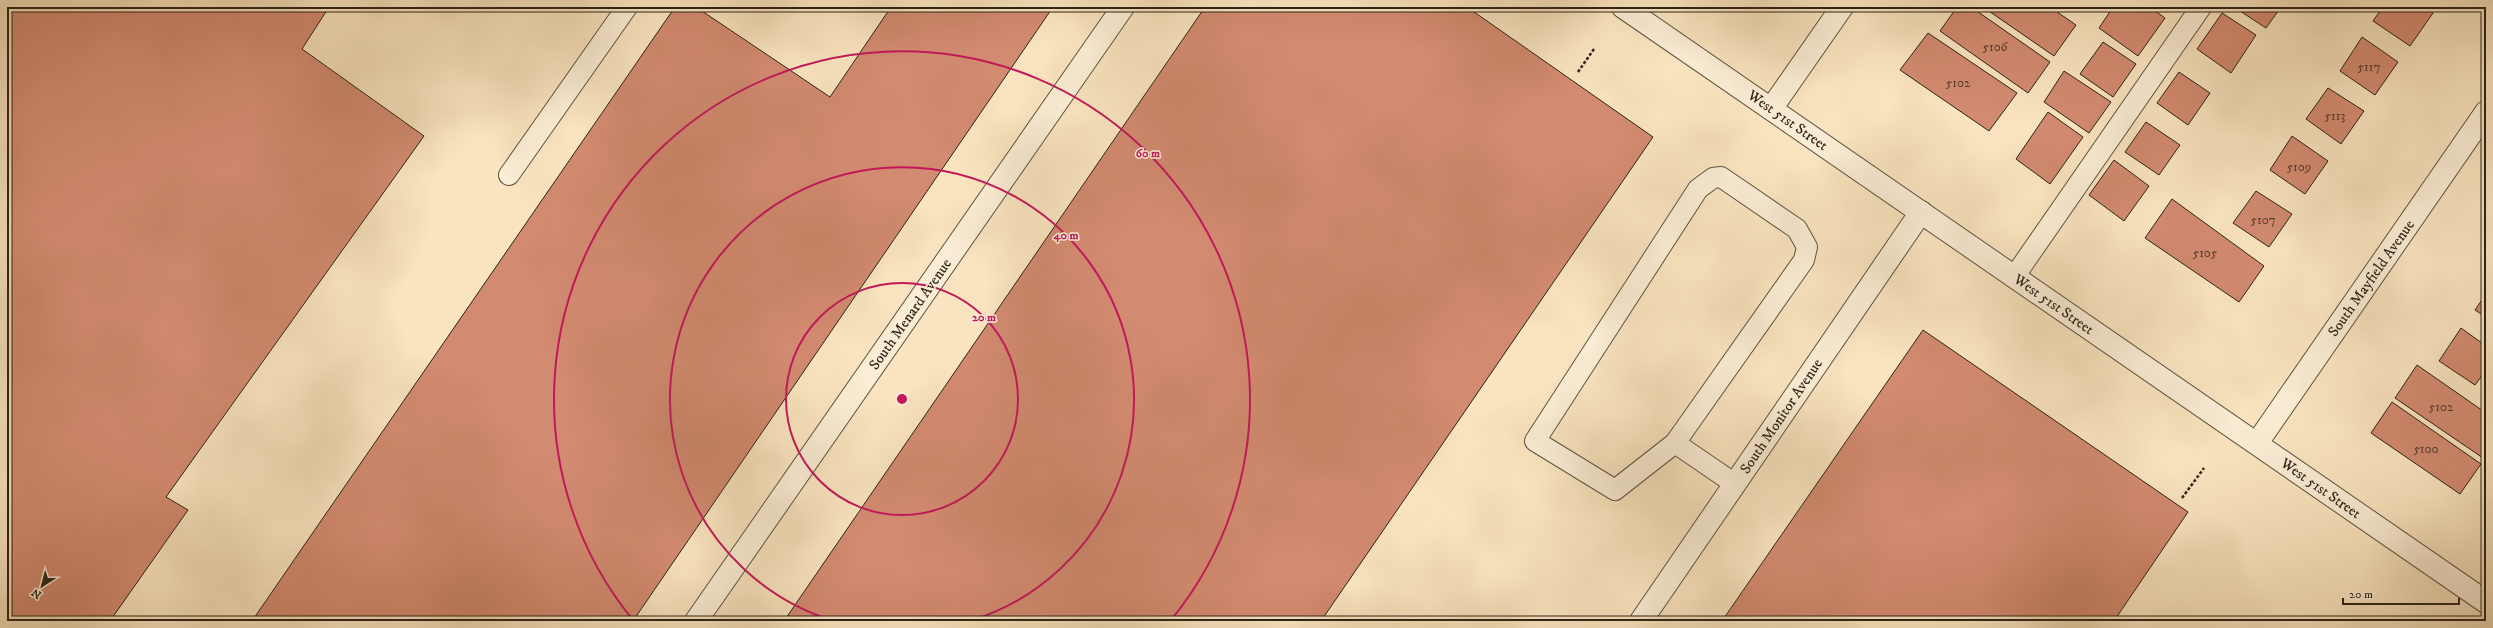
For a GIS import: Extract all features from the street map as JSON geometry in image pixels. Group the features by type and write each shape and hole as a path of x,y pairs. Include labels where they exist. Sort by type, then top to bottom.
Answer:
{"street":[{"name":"South Menard Avenue","path":"696,621 1123,7"},
{"name":"West 51st Street","path":"1623,7 2486,602"},
{"path":"1771,109 1842,7"},
{"name":"South Mayfield Avenue","path":"2257,443 2486,112"},
{"name":"South Monitor Avenue","path":"1641,621 1921,212"}],"lane":[{"path":"510,175 627,7"},
{"path":"2014,277 2201,7"},
{"path":"1720,177 1796,229 1807,247 1804,260 1675,443 1615,490 1535,441 1698,189 1713,178 1720,177"},
{"path":"1675,443 1735,484"}],"path":[{"path":"1578,72 1594,49"},
{"path":"2182,498 2204,468"}],"building":[{"path":"7,7 329,7 302,49 424,136 166,497 188,510 110,621 7,621"},
{"path":"675,7 696,7 830,97 891,7 1053,7 633,621 252,621"},
{"path":"1205,7 1467,7 1653,137 1321,621 784,621"},
{"path":"1957,7 1971,7 2050,62 2028,93 1940,31"},
{"path":"1983,7 2050,7 2076,25 2054,56"},
{"path":"2113,7 2150,7 2165,18 2138,56 2099,28"},
{"path":"2234,7 2281,7 2266,28"},
{"path":"2383,7 2424,7 2433,13 2410,46 2373,21"},
{"path":"2222,13 2256,35 2231,73 2197,49"},
{"path":"1928,33 2017,93 1989,131 1900,70"},
{"path":"2362,37 2398,62 2375,95 2340,71"},
{"path":"2103,42 2136,64 2113,97 2080,74"},
{"path":"2064,71 2111,102 2089,133 2044,102"},
{"path":"2179,72 2210,93 2188,125 2157,103"},
{"path":"2328,88 2364,111 2341,144 2306,119"},
{"path":"2048,112 2083,137 2050,184 2016,159"},
{"path":"2146,122 2180,145 2159,175 2125,152"},
{"path":"2292,136 2328,161 2305,194 2270,170"},
{"path":"2114,160 2149,186 2124,221 2089,195"},
{"path":"2256,191 2292,214 2269,247 2233,223"},
{"path":"2172,199 2264,266 2239,302 2145,238"},
{"path":"2486,294 2486,317 2475,310"},
{"path":"2461,328 2486,346 2486,370 2475,385 2439,361"},
{"path":"1923,330 2188,512 2114,621 1722,621"},
{"path":"2417,365 2486,413 2486,454 2483,458 2395,398"},
{"path":"2392,402 2481,464 2460,494 2371,433"}]}
